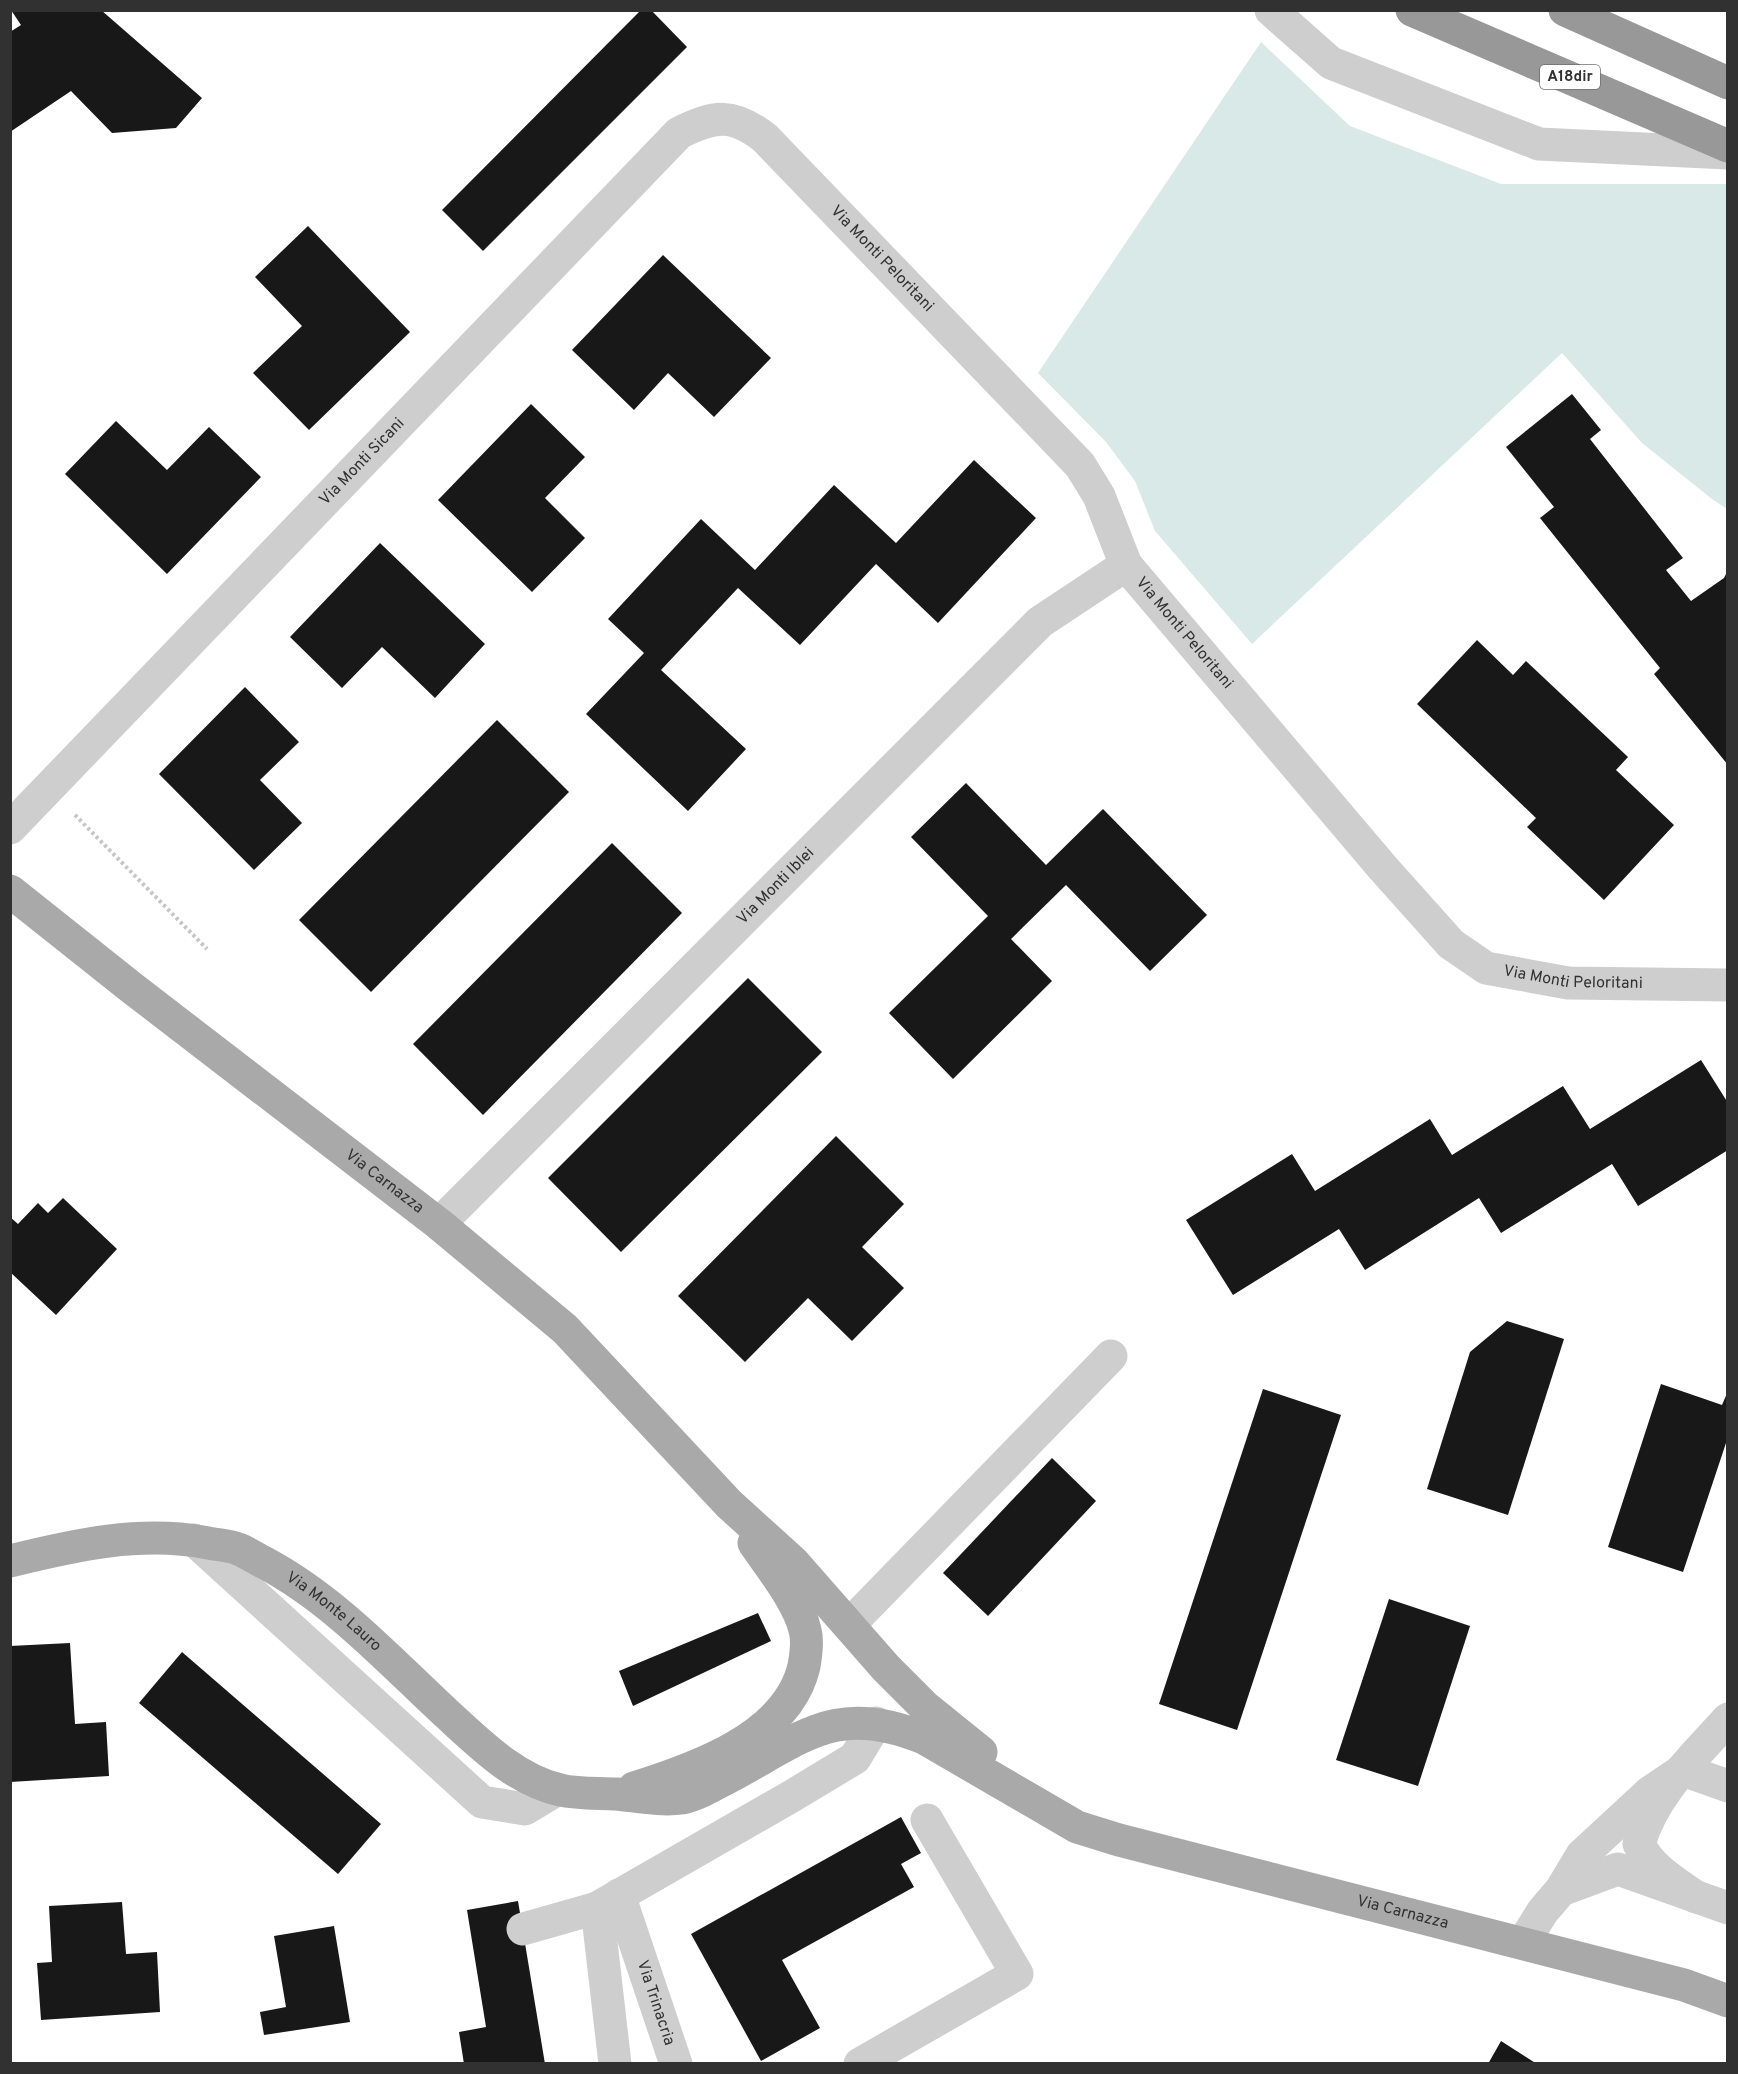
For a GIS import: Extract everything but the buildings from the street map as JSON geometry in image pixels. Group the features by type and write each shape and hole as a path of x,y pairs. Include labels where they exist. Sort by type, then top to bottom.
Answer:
{"highway":[{"name":"A18dir","path":"1412,10 1728,146"},
{"path":"1564,10 1728,83"}],"main road":[{"name":"Via Carnazza","path":"10,891 132,988 439,1224 565,1329 729,1504"},
{"path":"729,1504 793,1562 886,1668 924,1706 1077,1827"},
{"path":"615,1794 681,1773 733,1748 767,1724 789,1702 800,1681 806,1656 805,1630 795,1606 729,1504"},
{"name":"Via Monte Lauro","path":"10,1561 76,1545 140,1538 194,1540 237,1549 293,1580 329,1605 484,1747 526,1776 558,1790 588,1794 615,1794"},
{"path":"615,1794 683,1798 716,1784 792,1740 818,1728 844,1723 876,1723 924,1738 1077,1827"},
{"name":"Via Carnazza","path":"1077,1827 1119,1840 1684,1985 1728,2001"}],"street":[{"path":"1271,10 1331,63 1539,144 1728,153"},
{"name":"Via Monti Peloritani","path":"729,119 750,126 765,138 1080,465 1099,496 1126,565 1383,868 1451,944 1486,968 1568,982 1728,985"},
{"name":"Via Monti Sicani","path":"10,828 679,133 703,121 729,119"},
{"name":"Via Monti Iblei","path":"439,1224 1041,622 1126,565"},
{"path":"849,1625 1111,1356"},
{"path":"194,1540 482,1802 525,1809 558,1790"},
{"path":"1696,1897 1660,1870 1644,1855 1639,1844 1645,1825 1655,1806 1728,1719"},
{"path":"523,1929 608,1902 792,1796 855,1758 876,1723"},
{"path":"1683,1770 1728,1786"},
{"path":"1523,1944 1543,1911 1561,1890 1582,1855 1649,1792 1683,1770"},
{"path":"860,2064 1017,1974 927,1820"},
{"path":"1561,1890 1618,1869 1728,1908"},
{"path":"608,1902 615,2064"},
{"name":"Via Trinacria","path":"608,1902 636,1943 676,2064"}],"path":[{"path":"49,789 207,950"}],"shaded area":[{"path":"1261,42 1350,126 1501,184 1727,184 1727,509 1642,443 1562,353 1252,644 1155,531 1135,481 1106,442 1038,373"}]}
